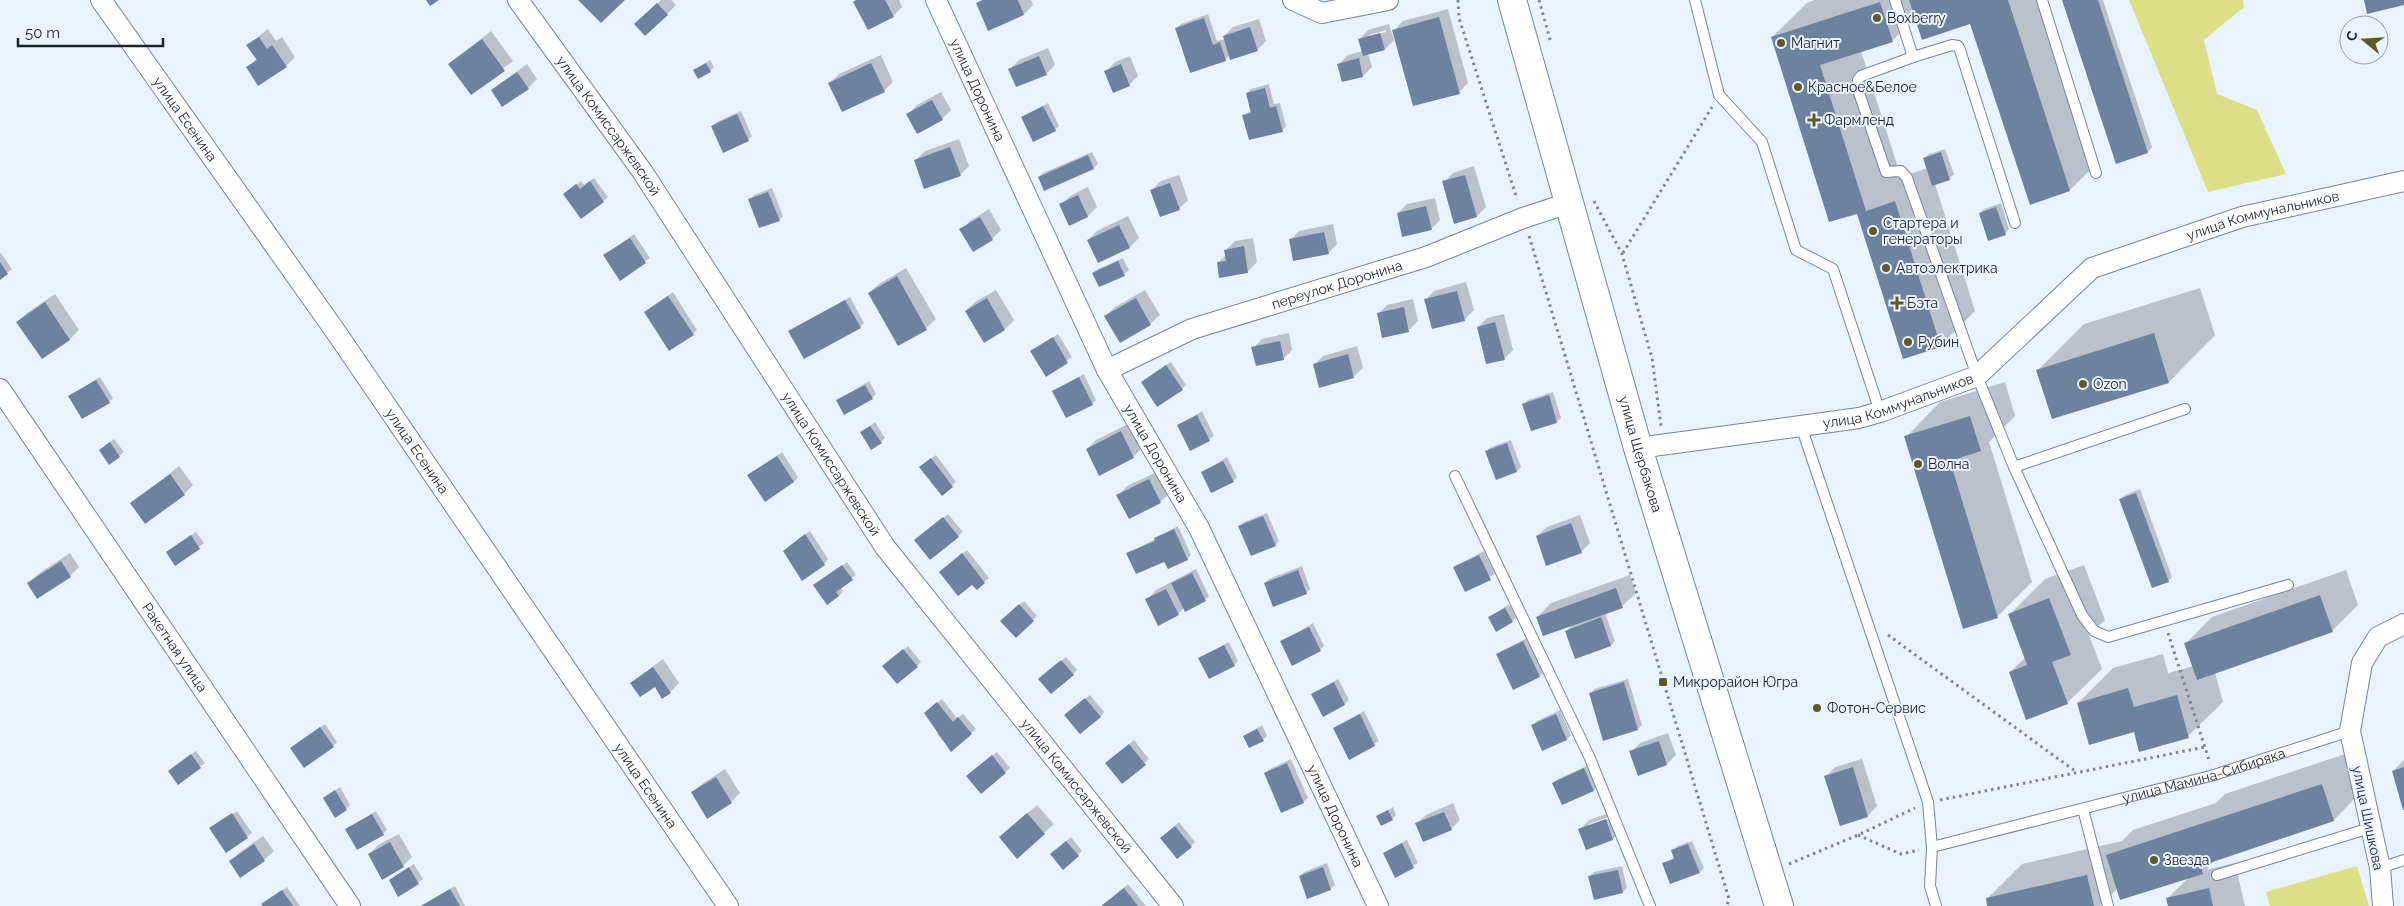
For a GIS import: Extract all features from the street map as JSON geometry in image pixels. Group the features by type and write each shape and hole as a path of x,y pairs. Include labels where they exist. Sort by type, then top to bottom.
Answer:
{"main road":[{"name":"улица Щербакова","path":"1512,0 1638,448 1779,906"}],"street":[{"name":"улица Есенина","path":"102,0 338,335 728,906"},
{"name":"улица Комиссаржевской","path":"518,0 642,171 885,547 1173,906"},
{"name":"улица Доронина","path":"936,0 1107,370 1199,528 1378,906"},
{"path":"1293,0 1322,13 1388,0"},
{"name":"улица Коммунальников","path":"1638,448 1801,426 1880,412 1977,376 2092,268 2242,216 2404,182"},
{"name":"переулок Доронина","path":"1107,370 1192,329 1426,257 1523,218 1569,203"},
{"name":"Ракетная улица","path":"0,389 350,906"},
{"path":"2350,731 2362,663 2378,637 2404,624"},
{"name":"улица Шишкова","path":"2350,731 2380,868 2382,906"}],"lane":[{"path":"1695,0 1719,95 1762,142 1796,250 1833,269 1880,412"},
{"path":"1895,0 1913,57"},
{"path":"2042,0 2096,174"},
{"path":"2015,223 1958,46 1952,45 1913,57 1861,76 1857,87 1886,172 1901,171 1907,178 1977,376 2014,467 2082,615 2094,631 2108,637 2288,585"},
{"path":"2014,467 2185,409"},
{"path":"1801,426 1928,802 1932,847 1930,886 1936,906"},
{"path":"1455,476 1589,756 1650,906"},
{"name":"улица Мамина-Сибиряка","path":"1932,847 2214,775 2350,731"},
{"path":"2083,809 2108,906"},
{"path":"2217,876 2370,828"},
{"path":"2380,868 2404,860"}],"path":[{"path":"1458,0 1459,18 1523,218 1728,899 1726,906"},
{"path":"1622,254 1719,95"},
{"path":"1866,619 2075,771"},
{"path":"2165,621 2214,775"},
{"path":"1788,864 1858,835 1928,802 2075,771 2205,747"},
{"path":"1858,835 1901,854 1932,847"}],"green space":[{"path":"2129,0 2243,0 2244,7 2204,40 2217,94 2257,110 2286,174 2208,192"},
{"path":"2357,866 2369,906 2270,906 2266,892"}],"building":[{"path":"426,0 439,0 430,6"},
{"path":"578,0 625,0 601,23"},
{"path":"856,0 885,0 894,17 868,30 853,2"},
{"path":"983,0 1018,0 1024,15 988,31 976,3"},
{"path":"1909,0 2008,0 2070,191 2030,205 1970,24 1922,40"},
{"path":"2062,0 2098,0 2148,153 2116,164"},
{"path":"2364,0 2404,0 2404,5 2367,14"},
{"path":"1880,2 1893,42 1820,65 1866,211 1895,201 1941,347 1903,359 1857,214 1829,222 1771,37"},
{"path":"657,3 668,15 645,36 634,24"},
{"path":"1439,17 1460,94 1413,106 1392,30"},
{"path":"1204,18 1213,45 1220,42 1226,61 1190,73 1175,28"},
{"path":"1250,27 1258,51 1230,60 1223,36"},
{"path":"1380,33 1385,50 1363,56 1358,39"},
{"path":"259,37 267,49 272,45 287,67 258,86 246,67 257,60 246,45"},
{"path":"482,39 505,71 471,95 448,64"},
{"path":"1039,56 1047,75 1016,87 1008,69"},
{"path":"1359,58 1363,77 1342,82 1337,64"},
{"path":"706,63 711,72 698,79 693,70"},
{"path":"871,63 885,92 842,112 828,83"},
{"path":"1121,64 1130,86 1113,93 1104,71"},
{"path":"517,72 529,89 502,107 491,90"},
{"path":"1265,88 1270,108 1276,106 1283,132 1249,140 1242,115 1251,113 1246,93"},
{"path":"932,100 943,120 917,134 906,114"},
{"path":"1043,106 1056,131 1033,142 1021,117"},
{"path":"737,114 749,141 723,153 711,126"},
{"path":"950,147 961,176 924,189 914,160"},
{"path":"1941,152 1950,180 1932,186 1923,158"},
{"path":"1088,155 1094,169 1044,191 1038,177"},
{"path":"1465,175 1477,217 1454,224 1442,181"},
{"path":"590,181 604,202 581,219 563,194 576,184 580,189"},
{"path":"1170,183 1180,210 1160,217 1150,190"},
{"path":"768,192 780,221 759,228 748,199"},
{"path":"1078,195 1088,217 1069,226 1059,204"},
{"path":"1426,206 1432,230 1402,237 1397,213"},
{"path":"1996,207 2006,235 1988,241 1979,213"},
{"path":"980,217 993,240 973,252 959,229"},
{"path":"1119,225 1130,248 1098,263 1087,240"},
{"path":"1324,232 1329,254 1293,261 1289,239"},
{"path":"630,238 646,263 620,281 603,255"},
{"path":"1244,246 1248,273 1219,278 1217,262 1226,261 1224,250"},
{"path":"1118,261 1125,276 1099,287 1092,273"},
{"path":"0,262 8,274 0,280"},
{"path":"897,276 927,330 898,346 868,293"},
{"path":"1457,291 1465,321 1432,329 1424,299"},
{"path":"668,296 694,335 669,351 644,312"},
{"path":"987,298 1005,330 984,343 965,311"},
{"path":"1136,298 1151,325 1120,343 1104,316"},
{"path":"845,300 861,328 804,359 788,331"},
{"path":"45,302 70,340 42,359 16,322"},
{"path":"1404,307 1409,332 1382,338 1377,313"},
{"path":"1495,322 1505,360 1486,364 1477,327"},
{"path":"2154,333 2169,383 2052,419 2036,370"},
{"path":"1053,337 1068,363 1046,377 1030,351"},
{"path":"1280,341 1284,360 1256,366 1251,347"},
{"path":"1348,354 1354,378 1319,388 1313,364"},
{"path":"1166,365 1183,390 1157,407 1141,382"},
{"path":"1079,377 1093,405 1066,418 1052,391"},
{"path":"96,380 110,403 82,419 68,396"},
{"path":"865,385 873,399 844,415 836,400"},
{"path":"1549,395 1557,423 1531,431 1522,404"},
{"path":"1197,415 1210,441 1190,451 1177,425"},
{"path":"1970,416 1981,451 1950,461 1998,618 1963,629 1904,436"},
{"path":"870,426 882,443 871,450 860,432"},
{"path":"1121,431 1134,458 1099,476 1086,449"},
{"path":"110,442 120,457 109,465 99,450"},
{"path":"1507,443 1517,472 1496,480 1485,451"},
{"path":"777,456 794,482 765,502 747,475"},
{"path":"931,458 953,487 942,496 919,467"},
{"path":"1223,461 1234,482 1211,493 1201,472"},
{"path":"170,474 185,495 145,524 130,503"},
{"path":"1149,479 1161,503 1129,519 1116,495"},
{"path":"2136,493 2169,582 2152,588 2119,499"},
{"path":"1263,516 1276,546 1251,556 1238,526"},
{"path":"943,517 959,537 930,560 914,540"},
{"path":"1571,523 1582,553 1546,566 1536,536"},
{"path":"1174,529 1188,560 1168,569 1164,562 1136,574 1126,553 1155,541 1154,538"},
{"path":"805,534 825,565 802,581 783,551"},
{"path":"191,535 200,549 175,566 166,552"},
{"path":"962,553 985,583 977,590 972,585 958,596 939,572"},
{"path":"1479,555 1491,580 1465,592 1453,567"},
{"path":"61,561 71,577 37,599 27,583"},
{"path":"842,565 853,580 836,592 839,596 827,605 813,585"},
{"path":"1298,570 1307,594 1273,607 1264,583"},
{"path":"1192,573 1206,601 1185,612 1171,583"},
{"path":"1616,588 1623,608 1543,636 1536,617"},
{"path":"1166,589 1179,615 1158,626 1145,599"},
{"path":"2320,595 2333,632 2197,680 2184,643"},
{"path":"2049,598 2071,655 2052,662 2068,704 2026,720 2009,672 2027,665 2008,614"},
{"path":"1019,604 1034,621 1016,638 1000,621"},
{"path":"1505,608 1513,622 1496,632 1488,617"},
{"path":"1601,617 1611,646 1575,659 1565,631"},
{"path":"1309,627 1321,651 1292,666 1280,641"},
{"path":"1523,641 1540,677 1513,690 1496,654"},
{"path":"1224,645 1235,666 1209,679 1198,658"},
{"path":"903,649 918,667 897,684 882,666"},
{"path":"1061,660 1074,675 1051,694 1038,679"},
{"path":"653,667 671,693 662,699 655,687 640,697 630,683"},
{"path":"1334,682 1345,705 1323,717 1311,694"},
{"path":"1624,682 1638,730 1603,741 1589,693"},
{"path":"2128,688 2134,707 2177,695 2189,738 2139,752 2134,732 2089,745 2077,703"},
{"path":"1085,698 1101,717 1080,734 1064,715"},
{"path":"937,702 953,722 958,717 972,734 951,752 924,713"},
{"path":"1360,714 1375,746 1349,760 1333,728"},
{"path":"1556,714 1567,740 1542,751 1531,725"},
{"path":"320,727 334,747 304,768 290,748"},
{"path":"1257,729 1264,741 1249,748 1243,736"},
{"path":"1659,741 1667,765 1638,776 1629,751"},
{"path":"1129,744 1146,765 1122,784 1105,763"},
{"path":"191,754 201,768 178,785 168,771"},
{"path":"992,755 1006,773 981,794 966,776"},
{"path":"1287,763 1304,803 1281,813 1264,773"},
{"path":"1853,767 1868,817 1840,826 1824,776"},
{"path":"2404,767 2404,810 2403,810 2392,771"},
{"path":"1584,768 1594,791 1562,805 1552,783"},
{"path":"716,777 732,803 707,819 691,792"},
{"path":"2322,784 2334,821 2201,866 2203,874 2120,900 2106,855"},
{"path":"335,790 347,810 335,818 323,798"},
{"path":"1388,810 1393,820 1381,826 1376,816"},
{"path":"1444,812 1452,830 1423,842 1415,823"},
{"path":"232,813 248,838 226,853 209,828"},
{"path":"1027,813 1045,834 1017,859 999,837"},
{"path":"372,814 384,835 357,850 345,829"},
{"path":"1606,819 1613,840 1586,850 1578,829"},
{"path":"1175,826 1192,847 1177,859 1160,838"},
{"path":"1066,841 1079,856 1063,870 1050,854"},
{"path":"390,842 404,867 382,880 368,854"},
{"path":"1402,843 1414,868 1395,878 1383,853"},
{"path":"254,844 265,861 240,878 229,861"},
{"path":"1688,844 1700,873 1670,884 1662,863 1674,859 1671,850"},
{"path":"409,867 419,884 398,897 389,880"},
{"path":"1323,867 1331,890 1307,899 1299,876"},
{"path":"1618,870 1623,893 1594,900 1588,876"},
{"path":"2087,875 2094,906 1987,906 1986,898"},
{"path":"1124,888 1138,906 1101,906"},
{"path":"2209,888 2213,906 2168,906 2166,898"},
{"path":"450,889 460,906 421,906"},
{"path":"282,890 293,906 263,906 261,904"}],"place":[{"name":"Boxberry","path":"1877,18"},
{"name":"Магнит","path":"1781,43"},
{"name":"Красное&Белое","path":"1798,87"},
{"name":"Фармленд","path":"1814,120"},
{"name":"Стартера и генераторы","path":"1873,231"},
{"name":"Автоэлектрика","path":"1886,268"},
{"name":"Бэта","path":"1897,303"},
{"name":"Рубин","path":"1908,342"},
{"name":"Ozon","path":"2083,384"},
{"name":"Волна","path":"1918,464"},
{"name":"Микрорайон Югра","path":"1663,682"},
{"name":"Фотон-Сервис","path":"1817,708"},
{"name":"Звезда","path":"2154,860"}]}
